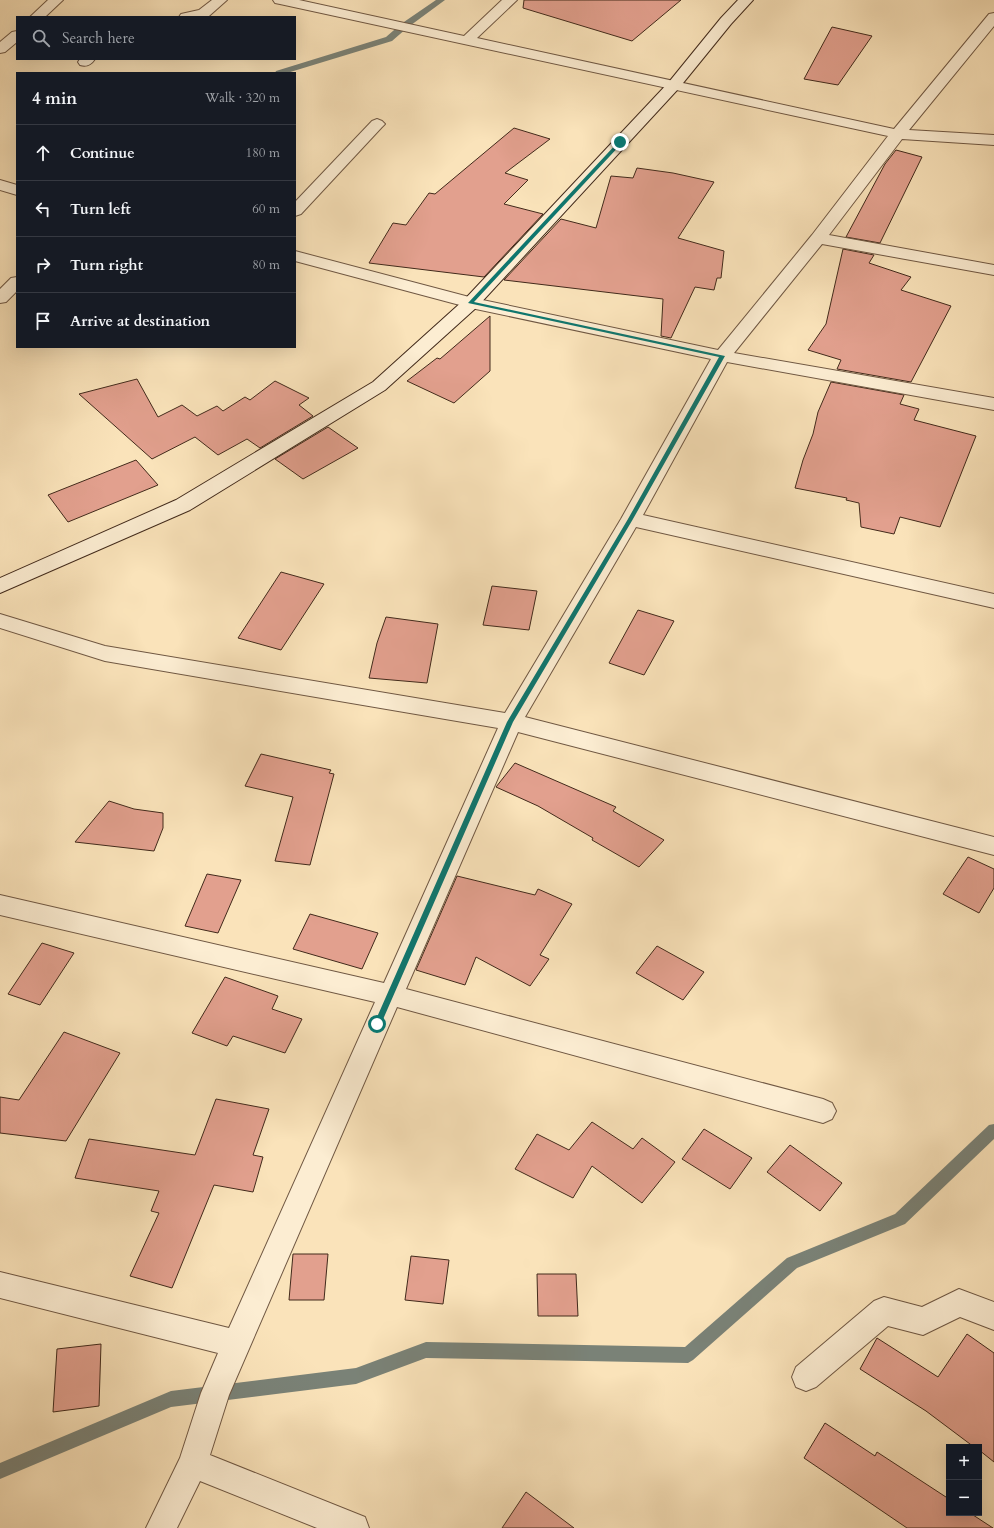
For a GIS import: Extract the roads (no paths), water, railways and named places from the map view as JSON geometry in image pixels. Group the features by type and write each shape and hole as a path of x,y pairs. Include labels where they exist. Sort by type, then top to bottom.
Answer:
{"street":[{"path":"38,16 56,0"},
{"path":"190,16 204,13 220,0"},
{"path":"280,0 898,134 994,140"},
{"path":"467,40 510,0"},
{"path":"0,586 183,505 379,386 471,303 674,85 726,21 746,0"},
{"path":"161,1528 193,1463 215,1393 510,722 631,519 722,356 818,238 898,134 994,17"},
{"path":"0,50 16,35"},
{"path":"296,210 377,124"},
{"path":"0,185 16,190"},
{"path":"818,238 994,270"},
{"path":"296,256 471,303 722,356 994,404"},
{"path":"0,298 16,283"},
{"path":"631,519 994,601"},
{"path":"0,621 105,653 510,722 994,846"},
{"path":"0,905 390,995 823,1111"},
{"path":"0,1285 237,1344"},
{"path":"806,1377 884,1311 923,1321 959,1303 994,1316"},
{"path":"193,1463 354,1528"}],"waterway":[{"path":"282,72 389,39 404,26 441,0"},
{"path":"0,1471 171,1399 356,1376 426,1350 688,1355 792,1263 900,1219 994,1130"}]}
